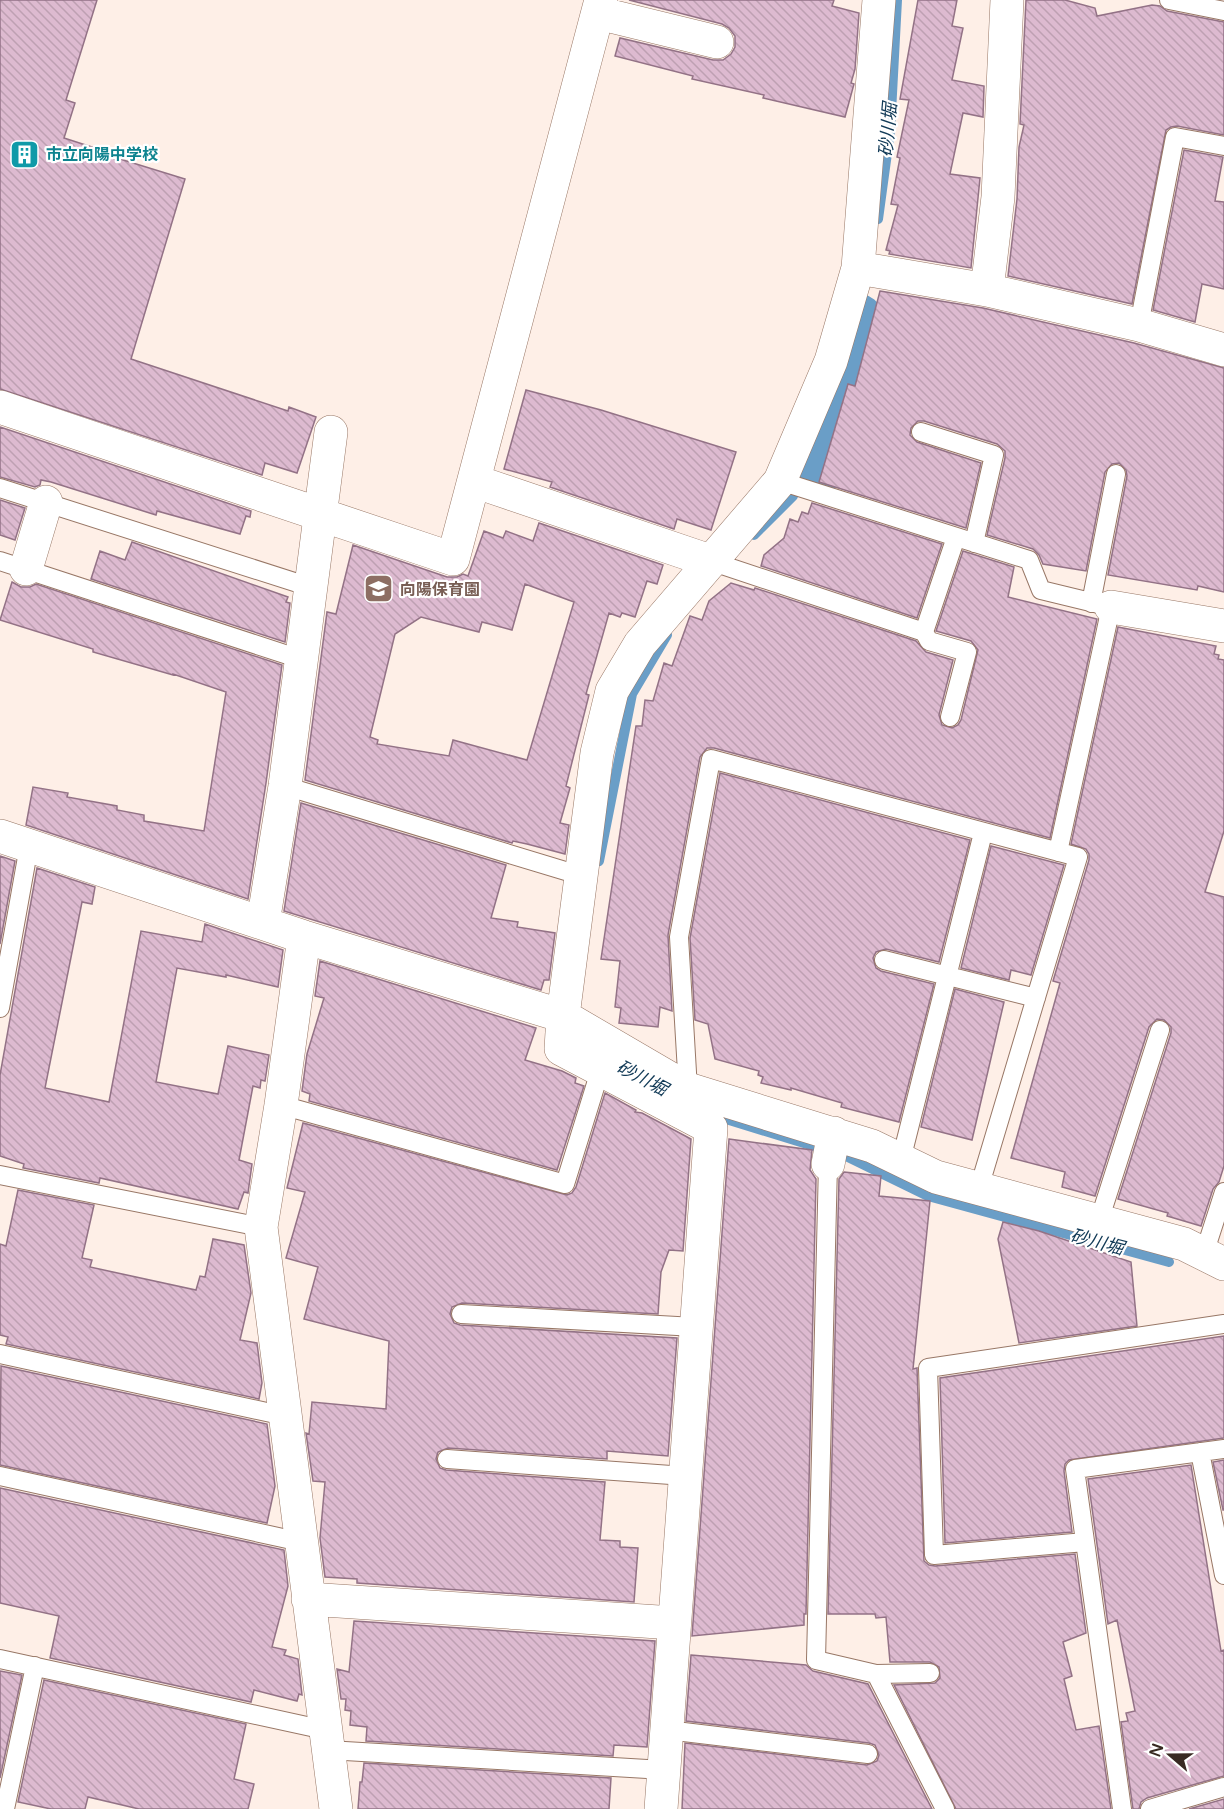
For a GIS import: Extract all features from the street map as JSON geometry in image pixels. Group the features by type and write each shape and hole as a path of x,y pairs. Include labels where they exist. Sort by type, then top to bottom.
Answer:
{"street":[{"path":"661,1809 711,1128 561,1049 574,1023 582,876 597,753 612,691 640,644 780,481 831,361 858,268 879,0"},
{"path":"987,290 998,197 1007,0"},
{"path":"0,407 453,559 600,7 717,42"},
{"path":"858,268 987,290 1139,325 1224,350"},
{"path":"263,923 285,786 331,432"},
{"path":"474,481 710,561"},
{"path":"13,565 46,502"},
{"path":"1101,605 1224,626"},
{"path":"15,841 304,937 574,1023 688,1089 831,1147 872,1146 936,1177 1184,1244 1214,1259"},
{"path":"304,937 281,1105 261,1227 336,1809"},
{"path":"308,1599 674,1623"}],"lane":[{"path":"1169,0 1224,11"},
{"path":"1139,325 1175,137 1224,146"},
{"path":"921,432 994,455 974,543"},
{"path":"1058,852 1101,605 1116,474"},
{"path":"780,481 1029,560 1041,590 1101,605"},
{"path":"0,488 310,587"},
{"path":"924,632 956,537"},
{"path":"710,561 924,632 929,641 967,652 950,717"},
{"path":"13,565 300,659"},
{"path":"688,1089 680,937 711,759 1078,857 979,1188"},
{"path":"285,786 582,876"},
{"path":"901,1160 983,833"},
{"path":"0,1008 15,841"},
{"path":"884,960 1036,998"},
{"path":"1100,1221 1160,1030"},
{"path":"281,1105 565,1184 600,1071"},
{"path":"831,1147 816,1660 876,1674 930,1673"},
{"path":"0,1175 261,1227"},
{"path":"1214,1259 1224,1192"},
{"path":"461,1314 696,1327"},
{"path":"1085,1542 934,1555 928,1368 1224,1324"},
{"path":"0,1354 285,1416"},
{"path":"1122,1809 1076,1469 1224,1449"},
{"path":"1200,1452 1224,1575"},
{"path":"447,1459 685,1476"},
{"path":"0,1476 301,1542"},
{"path":"0,1659 327,1740 664,1770"},
{"path":"5,1809 35,1666"},
{"path":"876,1674 945,1809"},
{"path":"667,1730 868,1754"},
{"path":"1150,1809 1224,1787"}],"building":[{"path":"0,0 97,0 66,100 75,103 64,138 95,148 94,151 185,179 131,359 288,411 289,407 316,417 297,473 265,463 262,475 0,389"},
{"path":"629,0 834,0 832,6 859,13 855,69 851,83 854,84 845,117 763,98 764,95 692,79 693,76 615,56 620,38 713,60 723,60 731,54 735,47 735,36 729,28 722,24"},
{"path":"918,0 957,0 952,26 963,28 952,80 984,86 983,117 963,113 950,174 980,178 971,268 889,254 890,251 886,250 898,205 891,204 900,158 897,157 909,100 900,99"},
{"path":"1026,0 1065,0 1095,8 1097,16 1152,5 1160,6 1167,11 1224,22 1224,135 1177,126 1166,130 1132,304 1008,276 1017,199 1019,147 1024,125 1020,124"},
{"path":"1184,150 1223,157 1215,201 1224,202 1224,289 1202,284 1195,322 1153,310"},
{"path":"880,291 983,308 1134,343 1224,368 1224,592 1198,586 1197,590 1108,575 1127,476 1126,470 1119,463 1112,464 1105,472 1086,571 1043,564 1033,549 987,535 1005,458 1005,451 997,444 924,421 918,421 911,428 910,435 917,442 981,463 966,528 819,482 848,384 855,386"},
{"path":"526,390 601,410 736,452 711,530 677,519 674,529 550,487 552,482 504,469"},
{"path":"0,427 251,511 250,517 246,516 240,534 157,511 156,515 51,482 41,480 40,485 35,487 0,477"},
{"path":"0,500 25,508 15,540 0,535"},
{"path":"812,503 942,544 917,618 761,566 764,555 784,538 790,519 798,522 802,512 808,514"},
{"path":"539,523 663,565 657,584 647,581 635,617 622,613 620,617 609,613 586,694 589,695 566,786 570,788 560,823 569,825 565,854 513,841 512,843 305,780 327,612 336,614 353,545 447,577 457,577 463,574 468,576 484,531 503,538 506,531 533,541","holes":["525,584 574,602 527,760 453,740 449,756 377,744 378,740 370,737 395,634 421,617 479,632 482,622 512,630"]},
{"path":"132,542 288,597 286,602 290,603 285,642 91,579 100,551 125,560"},
{"path":"963,551 1014,567 1008,597 1097,619 1050,838 707,748 700,757 668,935 672,1011 660,1007 658,1027 619,1023 621,1008 615,1007 620,961 601,959 636,726 642,726 645,700 653,701 664,663 672,666 690,616 702,620 709,601 731,583 754,590 755,588 916,641 926,652 953,660 939,715 942,725 952,728 961,720 978,650 971,641 936,631"},
{"path":"12,582 21,587 36,584 282,665 248,899 26,825 33,787 68,793 67,797 117,806 117,810 144,815 144,821 204,831 226,692 173,674 93,652 93,649 0,620"},
{"path":"1118,627 1216,646 1214,654 1219,655 1218,659 1224,660 1224,831 1205,892 1224,897 1224,1166 1219,1182 1213,1189 1201,1226 1167,1216 1168,1213 1118,1199 1171,1033 1171,1027 1164,1020 1157,1019 1149,1027 1095,1196 1062,1187 1065,1172 1011,1158 1060,983 1053,981 1089,860 1086,849 1071,844"},
{"path":"720,773 970,840 939,962 886,949 876,952 873,958 876,968 881,971 934,984 899,1122 841,1107 842,1103 791,1088 791,1090 761,1083 763,1077 758,1075 759,1071 715,1059 708,1024 695,1020 690,938"},
{"path":"301,803 506,865 491,918 518,922 517,927 555,933 549,980 544,980 541,990 284,911"},
{"path":"991,846 1064,865 1031,975 1011,970 1009,980 961,968"},
{"path":"0,856 15,861 0,944"},
{"path":"37,868 95,887 92,904 82,902 45,1088 109,1102 141,931 202,942 205,924 283,950 278,987 226,975 226,977 177,968 156,1082 218,1094 228,1046 269,1055 265,1081 261,1080 260,1088 253,1086 239,1160 252,1164 248,1193 244,1192 238,1209 100,1178 99,1183 23,1168 24,1164 0,1156 0,1075"},
{"path":"320,961 536,1028 525,1060 562,1071 576,1078 575,1083 584,1086 557,1170 309,1101 310,1094 302,1091 307,1054 324,998 315,996"},
{"path":"955,989 1004,1002 972,1140 921,1127"},
{"path":"605,1093 636,1110 635,1112 642,1113 691,1139 683,1251 669,1250 661,1272 658,1314 462,1303 452,1307 450,1314 454,1323 460,1325 677,1338 668,1456 607,1451 607,1459 448,1448 438,1452 436,1459 440,1468 446,1470 605,1482 600,1540 620,1541 620,1547 638,1548 634,1602 357,1583 357,1579 325,1577 320,1538 325,1482 313,1481 306,1433 309,1434 312,1402 386,1409 389,1341 304,1319 318,1267 286,1258 305,1192 287,1188 303,1123 567,1195 572,1193 576,1187"},
{"path":"729,1139 812,1150 810,1170 816,1179 806,1614 804,1614 804,1625 692,1636"},
{"path":"844,1172 881,1176 879,1196 930,1201 913,1369 917,1368 924,1561 935,1566 1075,1554 1086,1633 1063,1642 1072,1676 1064,1679 1076,1730 1099,1726 1111,1809 956,1809 894,1685 935,1683 940,1678 939,1667 930,1662 890,1662 886,1617 876,1618 875,1614 828,1614 839,1179"},
{"path":"18,1190 94,1205 82,1258 92,1260 90,1267 196,1290 200,1276 205,1277 213,1239 244,1245 251,1293 240,1340 257,1343 262,1383 259,1399 6,1344 8,1337 0,1335 0,1244 6,1246"},
{"path":"1003,1222 1039,1231 1131,1262 1137,1326 1019,1343 998,1239"},
{"path":"1224,1336 1224,1438 1069,1460 1065,1464 1064,1471 1072,1532 945,1543 940,1378"},
{"path":"1,1366 267,1424 275,1486 267,1523 0,1465"},
{"path":"1224,1460 1224,1510 1223,1510 1213,1462"},
{"path":"1191,1465 1221,1651 1224,1650 1224,1776 1147,1798 1141,1802 1139,1809 1133,1809 1121,1722 1128,1721 1126,1713 1135,1711 1117,1620 1108,1624 1088,1479"},
{"path":"0,1488 284,1550 288,1586 272,1647 286,1650 284,1655 298,1659 302,1695 299,1694 297,1701 254,1690 251,1702 50,1658 59,1616 0,1603"},
{"path":"354,1621 655,1641 647,1747 614,1745 613,1756 366,1741 367,1727 350,1725 351,1711 345,1710 346,1699 341,1699 337,1669 349,1672"},
{"path":"691,1655 806,1665 813,1671 868,1684 932,1809 682,1809 685,1743 867,1765 877,1761 879,1755 875,1745 869,1743 686,1721"},
{"path":"0,1671 22,1675 0,1778"},
{"path":"44,1680 246,1724 234,1779 254,1784 248,1809 139,1809 88,1797 85,1809 51,1809 18,1802"},
{"path":"364,1763 611,1778 609,1809 358,1809"},
{"path":"1224,1799 1224,1809 1189,1809"}],"waterway":[{"name":"砂川堀","path":"878,219 890,131 897,0"},
{"name":"砂川堀","path":"812,470 856,322"},
{"name":"砂川堀","path":"754,535 793,496"},
{"name":"砂川堀","path":"599,861 632,694 667,635"},
{"name":"砂川堀","path":"713,1115 846,1156 928,1196 1169,1262"}],"place":[{"name":"市立向陽中学校","path":"25,154"},
{"name":"向陽保育園","path":"379,589"}]}
